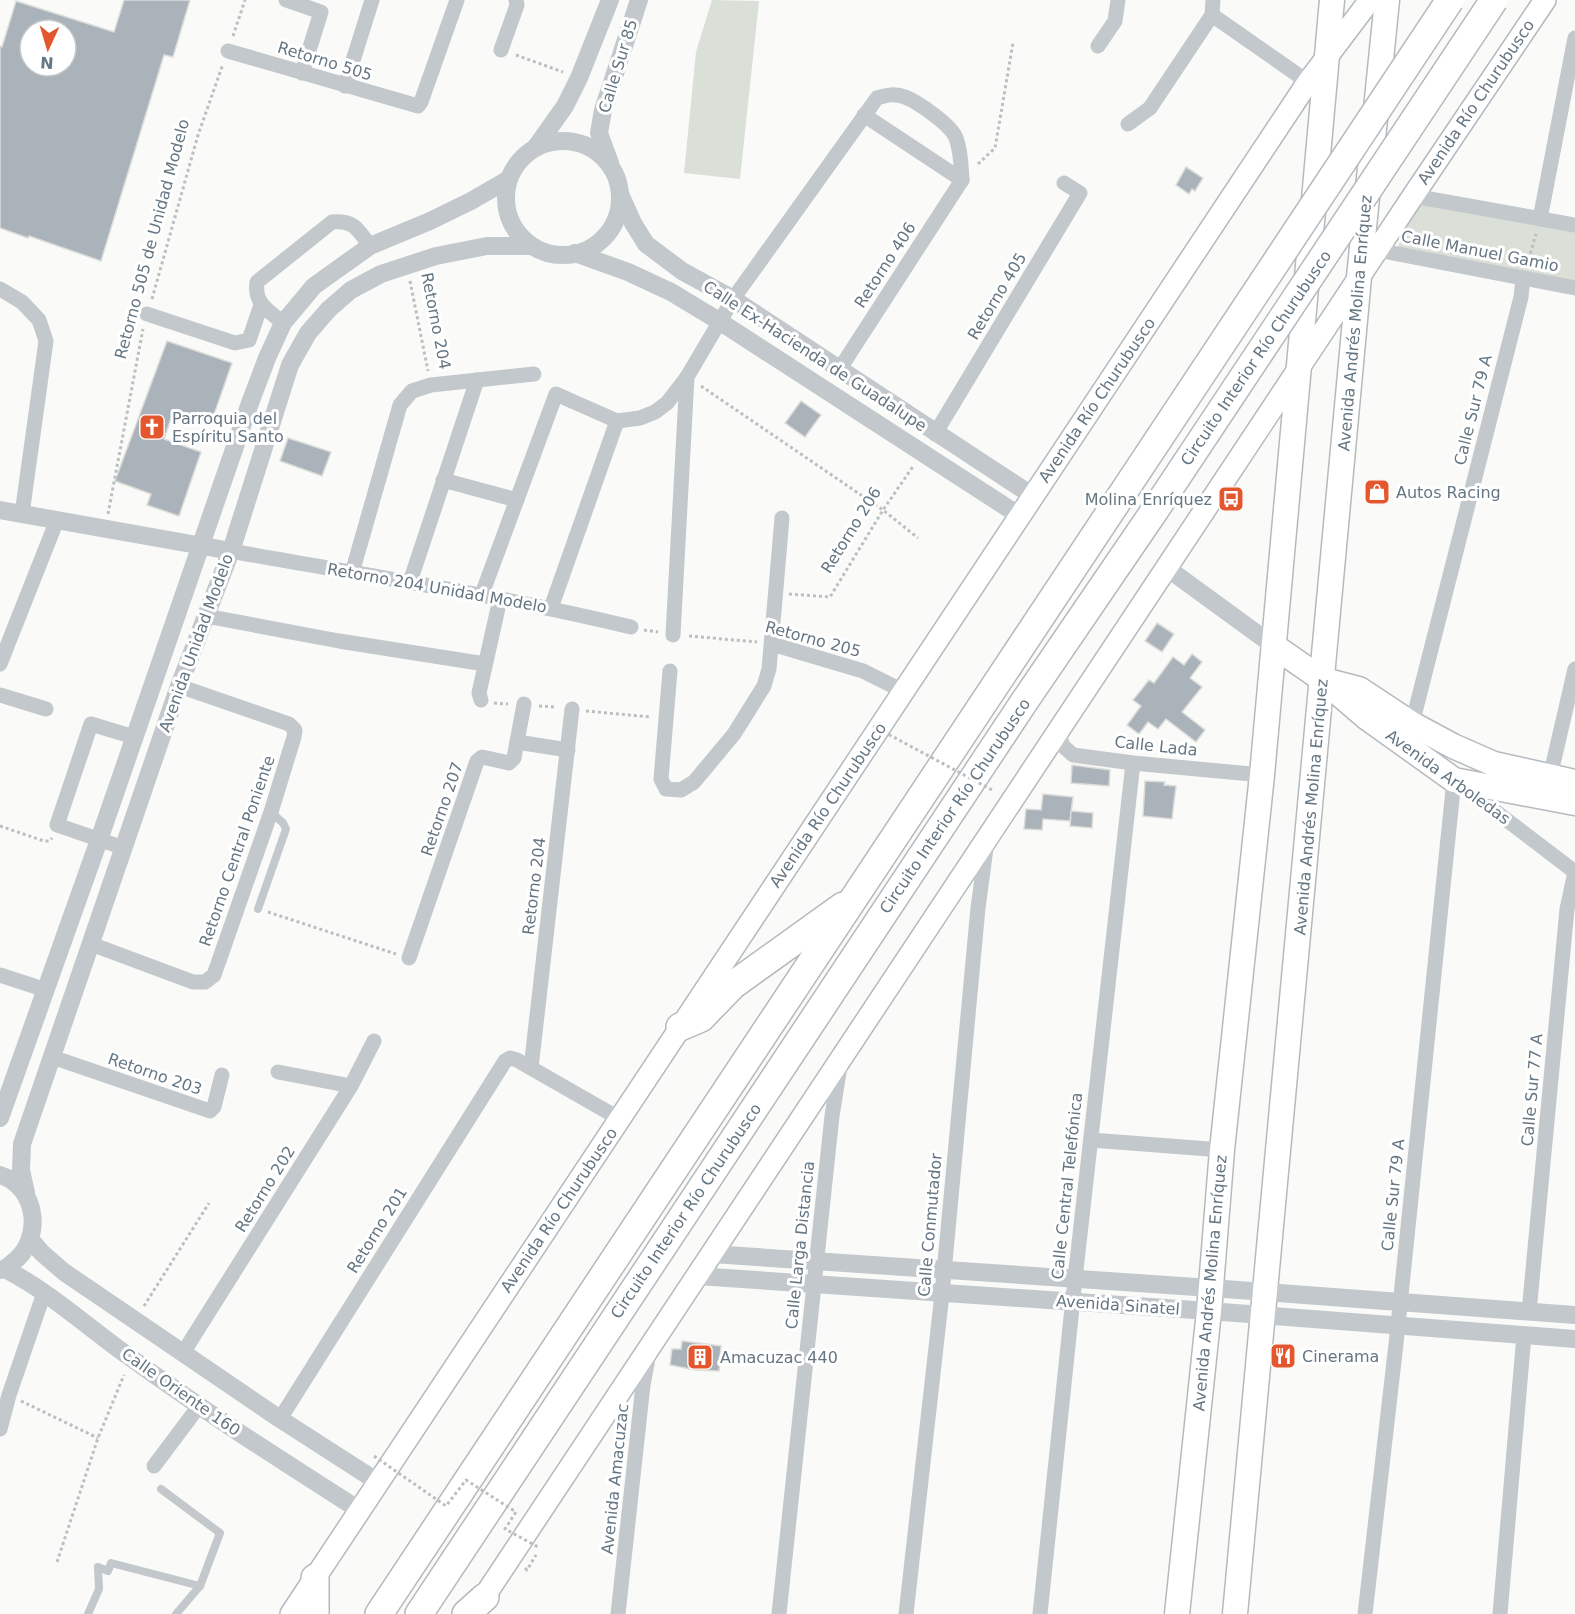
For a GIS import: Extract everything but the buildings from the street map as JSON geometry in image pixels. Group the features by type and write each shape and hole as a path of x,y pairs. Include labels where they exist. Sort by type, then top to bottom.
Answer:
{"highway":[{"name":"Circuito Interior Río Churubusco","path":"379,1614 1450,0"},
{"name":"Circuito Interior Río Churubusco","path":"419,1614 1494,0"},
{"path":"680,1027 701,1018 733,985 856,896"},
{"path":"315,1578 315,1614"}],"main road":[{"name":"Avenida Andrés Molina Enríquez","path":"1177,1614 1210,1299 1222,1150 1262,775 1332,0"},
{"name":"Avenida Río Churubusco","path":"291,1614 1308,82 1370,0"},
{"name":"Avenida Andrés Molina Enríquez","path":"1235,1614 1359,277 1387,0"},
{"name":"Avenida Río Churubusco","path":"474,1608 712,1254 1545,0"},
{"name":"Avenida Arboledas","path":"1274,646 1323,680 1366,717 1454,780"},
{"name":"Avenida Arboledas","path":"1323,680 1359,688 1412,724 1452,746 1494,764 1575,782"},
{"path":"1454,780 1575,803"}],"street":[{"path":"286,0 319,11 321,15 302,73"},
{"path":"345,86 372,0"},
{"name":"Retorno 505","path":"228,51 418,106 457,0"},
{"path":"501,50 517,5 516,0"},
{"name":"Calle Sur 85","path":"536,147 565,106 579,78 610,0"},
{"name":"Calle Sur 85","path":"612,167 600,133 603,111 639,0"},
{"path":"1098,46 1115,21 1119,0"},
{"path":"1128,124 1150,108 1212,7 1308,82"},
{"path":"1540,219 1575,38"},
{"path":"482,594 556,394 617,422 640,418 655,412 667,403 687,377 733,299 877,98 892,94 904,97 941,121 955,135 961,156 962,180"},
{"path":"864,115 962,180"},
{"path":"569,141 586,145 600,154 612,167 620,194 618,214 609,232 594,246 575,253 553,254 532,246 518,233 509,216 506,197 509,179 518,162 536,147 552,142 569,141"},
{"name":"Avenida Unidad Modelo","path":"0,1118 263,369 283,323 314,286 370,246 430,221 509,179"},
{"name":"Retorno 406","path":"839,370 962,180"},
{"name":"Retorno 405","path":"935,434 1080,193 1064,183"},
{"name":"Calle Ex-Hacienda de Guadalupe","path":"620,194 633,223 646,244 682,271 733,299 935,434 1033,496"},
{"path":"1413,196 1575,225"},
{"path":"283,323 261,304 256,293 257,282 332,222 344,221 354,225 370,246"},
{"name":"Avenida Unidad Modelo","path":"31,1240 34,1216 21,1170 22,1144 179,686 231,551 290,365 308,333 329,309 351,290 381,274 406,264 488,246 532,246"},
{"name":"Calle Manuel Gamio","path":"1377,250 1575,288"},
{"name":"Calle Ex-Hacienda de Guadalupe","path":"575,253 671,292 1020,516"},
{"name":"Calle Sur 79 A","path":"1412,724 1518,308 1523,278"},
{"path":"0,289 22,302 39,320 46,341 22,514"},
{"path":"147,314 235,343 249,340 261,304"},
{"path":"352,573 400,405 412,392 431,385 534,374"},
{"path":"673,635 687,377"},
{"path":"410,582 477,380"},
{"path":"551,608 617,422"},
{"path":"443,480 517,500"},
{"name":"Retorno 204 Unidad Modelo","path":"0,510 482,594 631,627"},
{"path":"670,671 661,779 666,789 681,790 694,782 734,734 764,686 772,644 782,518"},
{"path":"0,664 57,520"},
{"name":"Avenida Arboledas","path":"1167,568 1274,646"},
{"path":"481,700 479,693 500,598"},
{"path":"206,616 339,641 485,664"},
{"name":"Retorno 205","path":"772,644 862,671 903,691"},
{"path":"1550,777 1575,669"},
{"name":"Retorno Central Poniente","path":"91,944 193,982 205,982 214,975 271,812 295,729 290,724 179,686"},
{"path":"0,695 46,709"},
{"name":"Retorno 207","path":"409,958 477,762 482,757 509,763 513,758 524,704"},
{"name":"Retorno 204","path":"531,1068 573,709"},
{"path":"124,848 57,825 91,724 134,737"},
{"name":"Calle Lada","path":"1058,732 1063,746 1073,755 1262,775"},
{"path":"517,742 568,750"},
{"name":"Calle Central Telefónica","path":"1040,1614 1072,1302 1133,763"},
{"name":"Calle Sur 79 A","path":"1365,1614 1398,1324 1454,780"},
{"name":"Avenida Arboledas","path":"1454,780 1575,872"},
{"name":"Calle Conmutador","path":"906,1614 942,1294 977,920 987,839"},
{"name":"Calle Sur 77 A","path":"1529,1312 1567,909 1575,872"},
{"path":"0,975 45,990"},
{"name":"Retorno 202","path":"183,1353 351,1086 374,1041"},
{"name":"Retorno 203","path":"52,1057 210,1111 214,1107 222,1075"},
{"name":"Retorno 201","path":"280,1419 505,1061 510,1058 531,1068"},
{"name":"Calle Larga Distancia","path":"778,1614 832,1116 841,1059"},
{"path":"531,1068 620,1119"},
{"path":"278,1072 351,1086"},
{"path":"1091,1140 1222,1150"},
{"path":"0,1174 9,1178 26,1193"},
{"path":"2,1270 21,1257 31,1240"},
{"name":"Calle Oriente 160","path":"31,1240 64,1272 280,1419 378,1482"},
{"name":"Avenida Sinatel","path":"712,1254 1075,1279 1398,1324 1575,1339"},
{"name":"Calle Oriente 160","path":"2,1270 26,1280 199,1406 359,1510"},
{"name":"Avenida Sinatel","path":"697,1276 1072,1302 1210,1299"},
{"path":"0,1429 9,1395 44,1293"},
{"name":"Avenida Sinatel","path":"1265,1304 1400,1301 1575,1315"},
{"path":"1500,1614 1524,1335"},
{"name":"Avenida Amacuzac","path":"618,1614 643,1385 650,1347"},
{"path":"154,1466 199,1406"},
{"path":"285,1462 304,1435"}],"lane":[{"path":"258,909 286,829 271,812"},
{"path":"161,1489 220,1533 200,1586 176,1614"},
{"path":"88,1614 99,1589 98,1567 108,1571 111,1563 200,1586"}],"path":[{"name":"Retorno 505 de Unidad Modelo","path":"106,527 147,314 198,135 245,0"},
{"path":"962,180 995,148 1013,43"},
{"path":"501,50 579,78"},
{"path":"1523,278 1540,219"},
{"name":"Retorno 204","path":"406,264 431,385"},
{"path":"687,377 884,510 918,538"},
{"name":"Retorno 206","path":"776,594 830,597 913,467"},
{"path":"631,627 673,635"},
{"name":"Retorno 205","path":"673,635 772,644"},
{"path":"873,726 992,790"},
{"path":"0,826 50,841 57,825"},
{"path":"258,909 409,958"},
{"path":"135,1320 209,1203"},
{"path":"57,1562 98,1438 131,1358"},
{"path":"9,1395 98,1438"},
{"path":"374,1456 446,1506 466,1480 516,1512 505,1528 540,1548 527,1570"}],"shaded area":[{"path":"712,0 759,1 740,179 684,173 696,52"},
{"path":"1420,199 1575,228 1575,281 1397,248"}],"place":[{"name":"Parroquia del Espíritu Santo","path":"152,427"},
{"name":"Autos Racing","path":"1377,492"},
{"name":"Molina Enríquez","path":"1231,499"},
{"name":"Cinerama","path":"1283,1356"},
{"name":"Amacuzac 440","path":"700,1357"}]}
